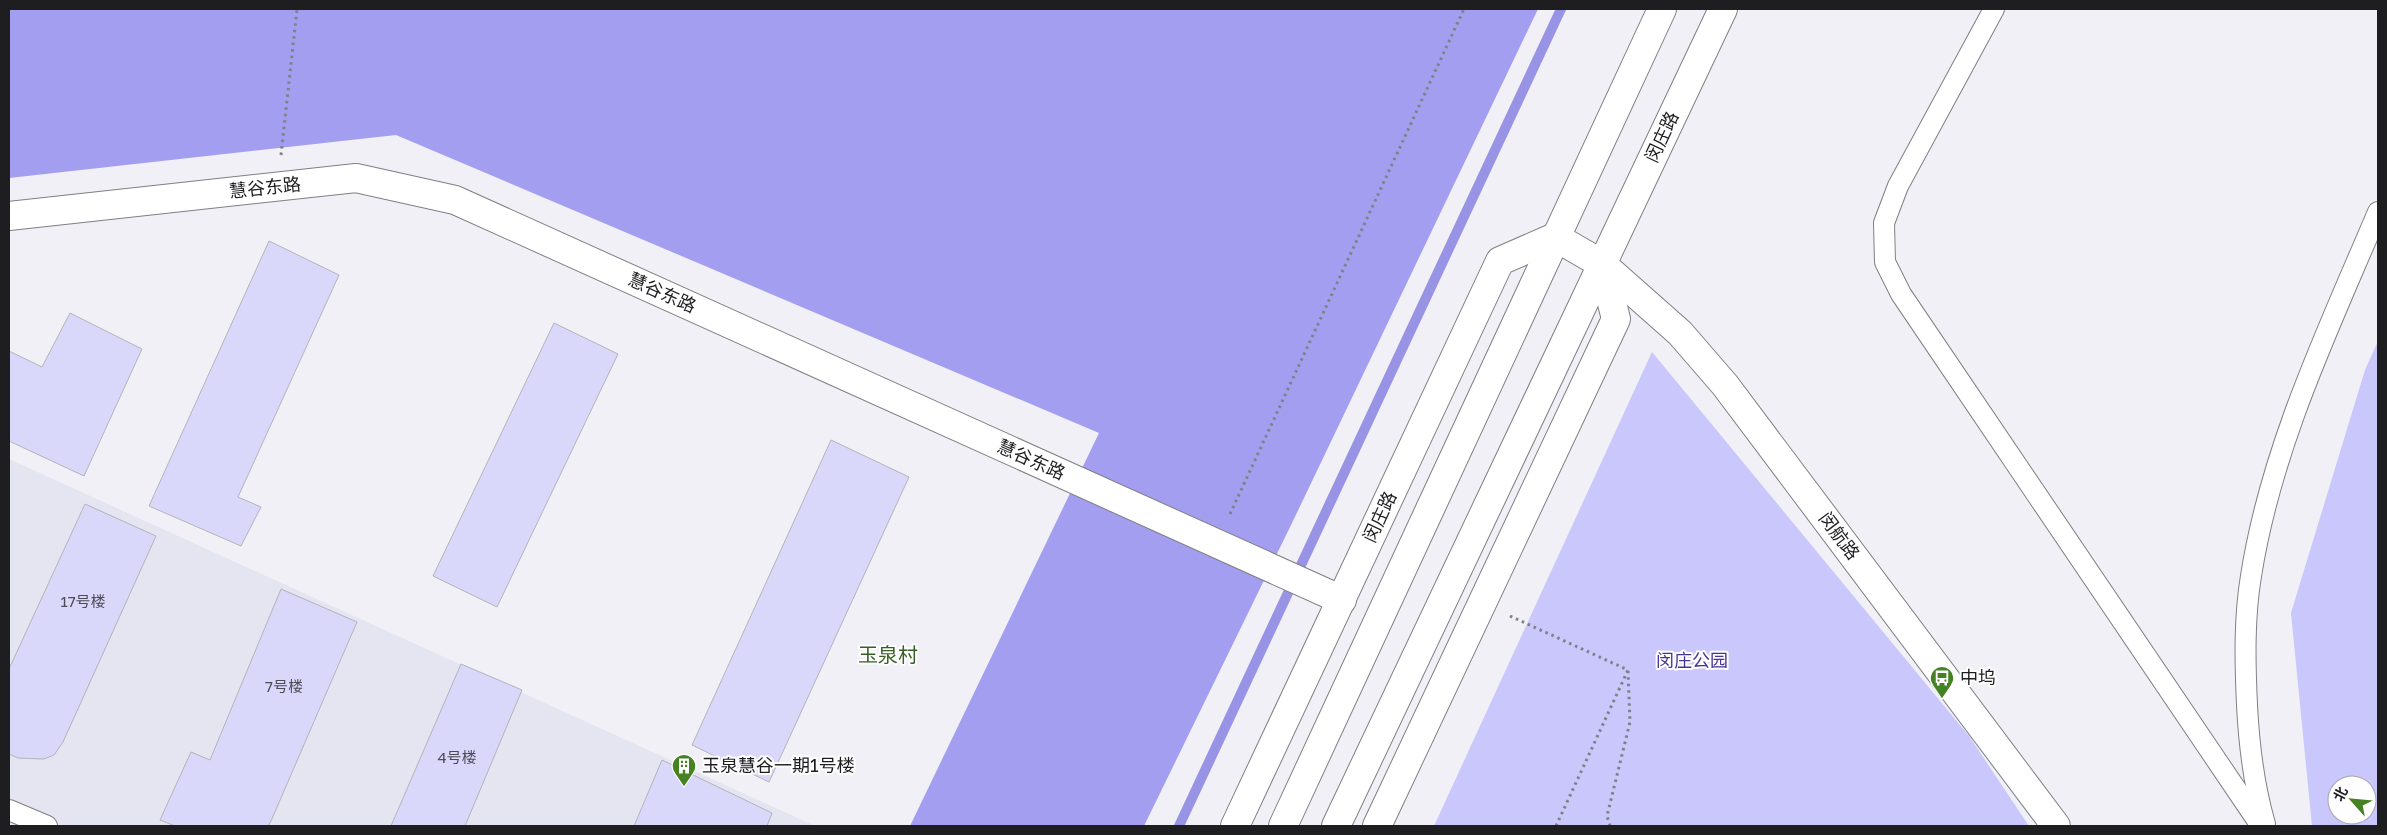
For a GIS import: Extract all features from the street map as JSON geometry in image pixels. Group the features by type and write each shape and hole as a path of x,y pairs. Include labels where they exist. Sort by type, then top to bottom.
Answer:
{"street":[{"path":"1283,826 1554,237 1662,9"},
{"name":"闵庄路","path":"1336,826 1723,9"},
{"name":"慧谷东路","path":"9,216 356,178 455,200 1342,600"},
{"name":"闵航路","path":"1554,237 1602,264 1680,333 1726,385 2056,826"},
{"name":"闵庄路","path":"1235,826 1500,261 1554,237"},
{"path":"1377,826 1616,319 1602,264"}],"lane":[{"path":"1994,9 1898,186 1884,223 1885,262 1901,294 2260,826"},
{"path":"2265,826 2259,804 2248,732 2245,660 2250,577 2268,495 2293,418 2378,212"},
{"path":"9,810 47,826"}],"path":[{"path":"278,186 296,9"},
{"path":"1216,543 1464,9"},
{"path":"1482,603 1628,670"},
{"path":"1556,826 1628,670"},
{"path":"1610,826 1607,816 1630,722 1628,670"}],"shaded area":[{"path":"9,9 1538,9 1292,523 1144,826 910,826 1099,433 396,135 9,178"},
{"path":"9,459 815,826 9,826"}],"green space":[{"path":"2378,341 2378,826 2312,826 2291,613 2365,370"},
{"name":"闵庄公园","path":"1652,352 1969,736 2029,826 1434,826"}],"building":[{"path":"269,241 339,275 238,497 261,507 241,546 149,506"},
{"path":"70,313 142,349 84,476 9,441 9,351 42,367"},
{"path":"554,323 618,354 497,607 433,576"},
{"path":"831,440 909,477 769,782 692,745"},
{"path":"85,504 156,536 63,742 54,755 44,759 18,758 9,754 9,669"},
{"path":"281,589 357,622 271,821 268,826 175,826 160,820 191,752 210,760"},
{"path":"461,664 522,690 465,826 391,826"},
{"name":"玉泉慧谷一期1号楼","path":"662,760 772,813 767,826 634,826"}],"waterway":[{"path":"1179,826 1561,9"}],"place":[{"name":"中坞","path":"1942,699"},
{"name":"玉泉慧谷一期1号楼","path":"684,787"}],"district":[{"name":"玉泉村","path":"888,655"}]}
